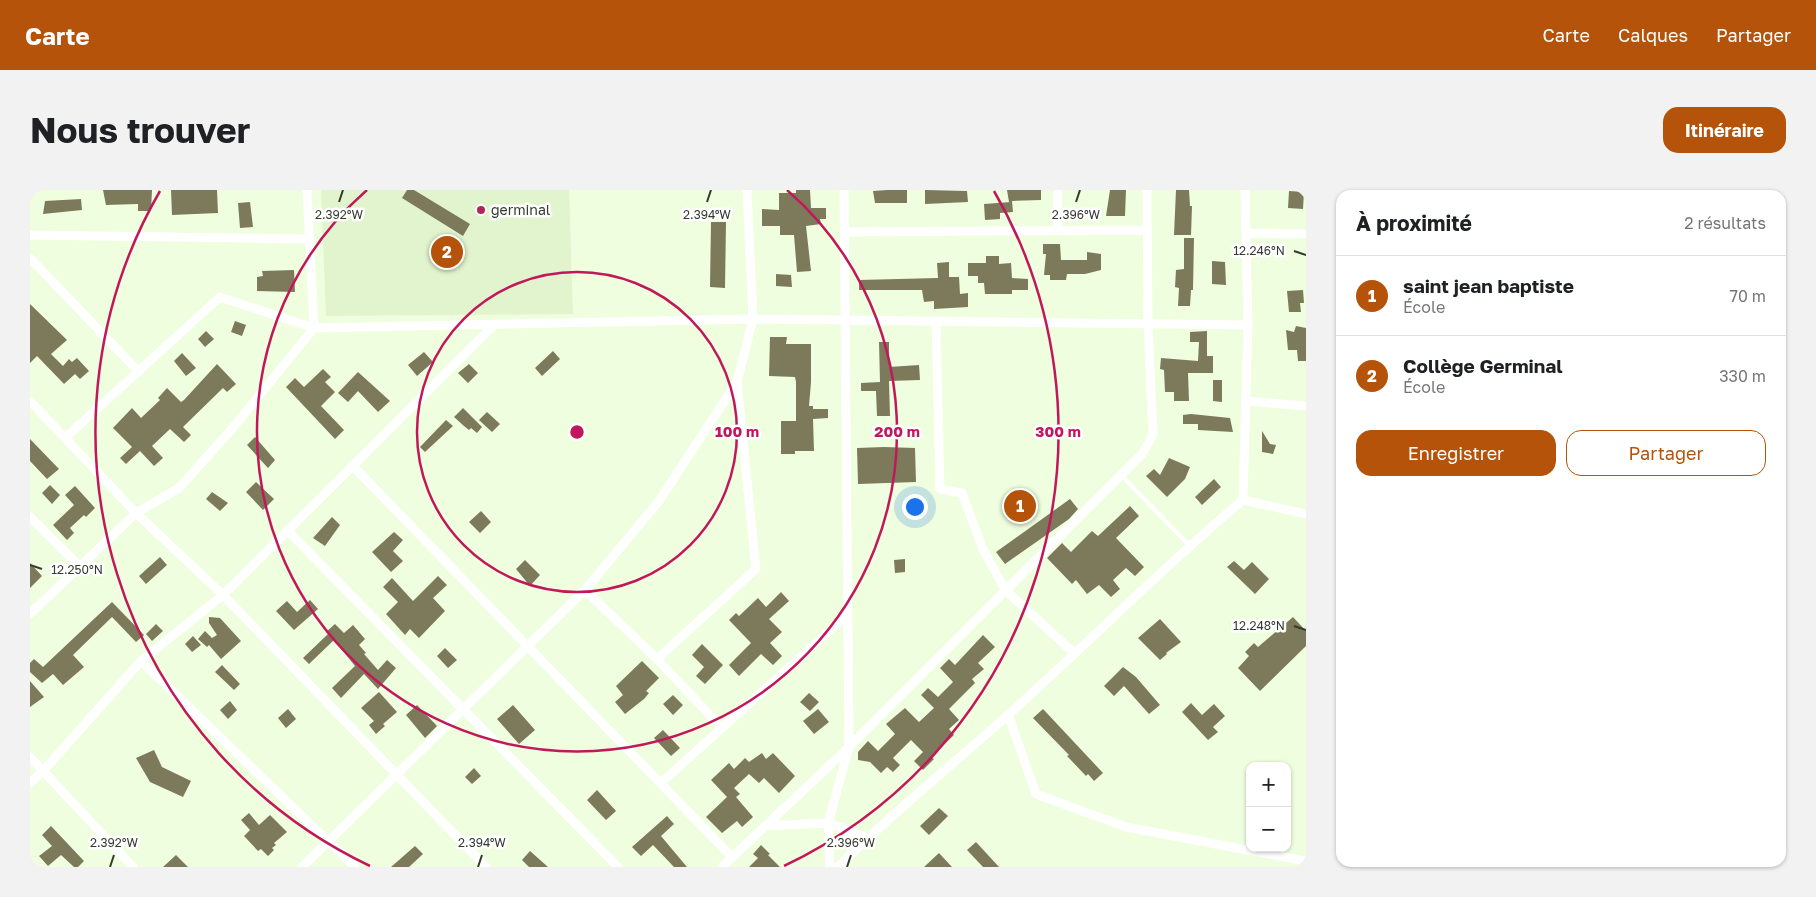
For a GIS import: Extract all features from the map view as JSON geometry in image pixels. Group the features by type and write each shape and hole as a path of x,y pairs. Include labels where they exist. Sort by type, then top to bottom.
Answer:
{"street":[{"path":"30,614 136,513 180,488 231,430 314,328 307,190"},
{"path":"302,867 586,590 659,501 737,382 753,319 747,190"},
{"path":"830,867 828,823 849,747 844,190"},
{"path":"1057,230 1058,190"},
{"path":"722,867 849,747 1142,454 1153,435 1148,325 1147,190"},
{"path":"838,867 867,838 1008,714 1189,545 1243,500 1248,325 1245,190"},
{"path":"845,232 1147,230"},
{"path":"1246,233 1306,234"},
{"path":"30,235 309,238"},
{"path":"30,258 139,372"},
{"path":"65,438 220,297 314,328 753,319 1248,325"},
{"path":"936,322 940,489 962,492 982,547 1005,590 1074,652"},
{"path":"30,783 43,771 141,661 223,595 494,325"},
{"path":"656,660 756,569 737,382"},
{"path":"30,401 136,513 223,595 486,867"},
{"path":"1247,401 1306,406"},
{"path":"352,465 732,857"},
{"path":"1243,500 1306,514"},
{"path":"30,517 80,567"},
{"path":"288,531 618,867"},
{"path":"586,590 721,728"},
{"path":"661,783 848,614"},
{"path":"141,661 356,867"},
{"path":"1008,714 1036,794 1126,827 1306,861"},
{"path":"30,757 133,867"},
{"path":"764,826 828,823 867,838"}],"lane":[{"path":"1122,476 1189,545"}],"shaded area":[{"path":"321,190 569,190 573,314 326,316"}],"building":[{"path":"103,190 152,190 151,211 138,211 138,204 106,205"},
{"path":"171,190 217,190 218,213 172,215"},
{"path":"407,190 414,190 470,224 463,236 402,198"},
{"path":"796,190 810,190 811,208 826,208 826,219 820,219 821,224 806,226 811,271 797,272 794,235 780,235 780,226 762,226 762,209 779,210 779,193 796,193"},
{"path":"907,190 907,203 875,203 873,191"},
{"path":"925,190 967,191 968,202 925,204"},
{"path":"1007,190 1041,190 1041,200 1012,201 1013,212 1000,213 1000,219 985,220 984,204 1011,202 1009,202"},
{"path":"1110,190 1126,190 1125,216 1106,216"},
{"path":"1176,190 1189,190 1190,206 1192,206 1191,235 1174,235"},
{"path":"1289,191 1304,192 1303,209 1288,208"},
{"path":"81,199 82,210 43,214 45,201"},
{"path":"250,202 253,227 240,228 238,203"},
{"path":"711,222 726,222 725,288 710,287"},
{"path":"1184,238 1194,238 1193,290 1191,290 1190,306 1178,306 1179,288 1175,287 1176,270 1184,269"},
{"path":"1043,244 1060,244 1061,260 1087,260 1087,252 1101,254 1101,270 1085,274 1067,274 1066,280 1050,280 1050,275 1044,275 1046,254 1043,254"},
{"path":"986,256 999,256 999,264 1011,263 1012,278 1028,279 1028,290 1012,290 1012,294 985,294 984,283 978,283 978,276 968,276 968,263 986,263"},
{"path":"1212,261 1225,262 1226,285 1212,284"},
{"path":"949,262 949,277 959,277 960,294 968,293 968,307 934,309 934,301 924,302 922,290 859,290 859,280 938,278 937,263"},
{"path":"294,270 295,292 257,291 257,277 263,276 262,271"},
{"path":"776,274 791,275 792,287 776,286"},
{"path":"1303,290 1304,303 1300,303 1301,312 1289,312 1287,291"},
{"path":"30,304 67,340 51,354 63,366 69,359 72,362 77,358 89,371 80,379 75,374 64,384 37,356 30,363"},
{"path":"235,321 246,325 242,336 231,332"},
{"path":"1296,326 1306,328 1306,361 1298,361 1297,350 1288,350 1286,330 1294,332"},
{"path":"206,331 214,339 205,347 198,339"},
{"path":"1207,331 1207,356 1213,356 1213,373 1188,373 1189,401 1174,401 1174,392 1165,392 1164,370 1160,369 1161,358 1198,361 1199,342 1190,342 1190,332"},
{"path":"770,337 787,337 786,344 811,344 809,406 813,406 813,409 828,409 828,418 813,419 814,451 795,451 795,454 781,454 781,421 796,421 796,382 795,377 769,376"},
{"path":"879,342 889,342 889,367 919,365 920,380 889,381 890,416 877,416 876,391 861,391 861,383 880,382"},
{"path":"553,351 560,359 542,376 535,368"},
{"path":"424,352 433,362 417,376 408,365"},
{"path":"182,353 196,368 186,376 174,361"},
{"path":"217,364 236,384 227,392 223,388 183,427 191,435 184,442 170,429 152,446 163,458 154,466 140,451 126,464 120,458 132,447 113,428 132,408 141,418 160,400 158,398 167,388 181,402"},
{"path":"469,364 478,373 468,383 458,373"},
{"path":"323,369 331,377 325,382 335,392 321,406 344,430 335,439 286,387 295,378 304,387"},
{"path":"358,372 390,401 378,412 358,391 348,402 338,393"},
{"path":"1213,380 1222,380 1222,402 1213,401"},
{"path":"463,408 482,427 477,433 471,428 469,430 454,417"},
{"path":"487,412 500,424 492,432 479,420"},
{"path":"1191,414 1230,418 1233,432 1198,430 1198,424 1183,424 1183,415"},
{"path":"446,420 453,426 425,452 420,447"},
{"path":"1262,431 1270,444 1276,445 1273,454 1262,452"},
{"path":"255,437 275,460 268,468 247,445"},
{"path":"30,439 59,469 47,479 30,461"},
{"path":"857,448 915,448 916,482 858,484"},
{"path":"1169,458 1190,467 1185,479 1167,497 1146,476 1154,469 1160,475"},
{"path":"1214,479 1221,487 1202,505 1195,497"},
{"path":"256,482 274,499 263,510 246,492"},
{"path":"50,485 60,495 52,504 42,493"},
{"path":"75,486 95,508 70,528 74,533 67,540 53,525 74,505 65,495"},
{"path":"212,492 228,503 220,511 206,499"},
{"path":"1070,499 1078,509 1069,519 1005,564 996,552"},
{"path":"1130,506 1139,516 1116,538 1144,567 1135,576 1126,568 1113,580 1120,589 1111,597 1099,585 1087,594 1076,580 1072,584 1047,558 1062,543 1071,552 1092,531 1098,536"},
{"path":"481,511 491,522 480,533 469,522"},
{"path":"332,517 340,525 325,546 313,538"},
{"path":"394,532 403,540 393,551 403,561 391,572 372,552"},
{"path":"160,557 167,565 146,584 139,576"},
{"path":"905,559 905,572 895,573 894,560"},
{"path":"525,560 540,575 530,586 516,569"},
{"path":"1234,561 1244,570 1252,562 1269,579 1255,594 1227,567"},
{"path":"30,563 42,576 30,588"},
{"path":"438,576 447,585 433,598 445,611 419,638 410,629 405,635 386,614 398,602 383,587 392,578 413,601"},
{"path":"781,592 789,601 769,619 782,632 770,643 782,656 773,665 761,654 739,676 729,665 751,643 729,620 736,613 739,616 758,598 766,607"},
{"path":"310,600 318,609 294,630 276,611 287,601 297,612"},
{"path":"112,602 144,635 136,642 112,617 73,655 84,667 63,685 53,674 42,683 30,672 30,663 34,659 43,667"},
{"path":"209,617 220,618 241,641 221,659 209,645 207,647 198,639 205,631 212,638 217,635 209,623"},
{"path":"1293,617 1306,631 1306,646 1260,691 1238,668 1249,656 1245,652 1254,643 1258,647"},
{"path":"1160,619 1181,642 1160,660 1138,638"},
{"path":"156,624 163,631 152,641 146,634"},
{"path":"335,624 344,633 353,625 365,639 359,645 366,653 364,654 378,670 387,660 396,668 378,689 364,674 341,698 332,688 355,666 334,640 309,664 303,658 328,634 326,632"},
{"path":"983,635 995,647 978,663 984,669 972,679 975,683 949,709 959,720 949,729 954,735 931,757 934,759 923,770 914,761 923,752 911,740 893,758 900,765 893,772 887,767 881,773 870,762 858,760 858,752 868,741 878,751 895,734 886,724 905,708 919,722 934,708 921,695 928,688 938,697 953,682 940,668 949,659 955,665"},
{"path":"193,636 201,645 192,652 185,644"},
{"path":"702,644 723,665 705,684 696,676 704,667 692,655"},
{"path":"445,648 457,660 448,668 437,656"},
{"path":"642,661 659,678 646,691 649,693 644,699 625,714 615,702 623,695 616,686"},
{"path":"222,665 240,684 234,690 215,672"},
{"path":"1123,667 1136,677 1160,705 1149,714 1124,686 1114,696 1104,686"},
{"path":"30,681 44,697 30,707"},
{"path":"379,692 397,712 383,724 385,726 376,734 369,725 374,721 361,708"},
{"path":"809,693 819,702 810,711 800,702"},
{"path":"673,695 683,705 673,715 663,704"},
{"path":"230,701 237,710 228,719 220,710"},
{"path":"1191,703 1202,715 1214,704 1225,716 1213,727 1218,732 1208,740 1182,712"},
{"path":"417,705 437,726 425,738 406,715"},
{"path":"513,705 535,730 519,744 497,719"},
{"path":"288,709 296,719 286,728 278,718"},
{"path":"818,709 829,722 814,734 803,721"},
{"path":"1043,709 1103,773 1094,781 1088,774 1086,776 1067,756 1069,755 1033,718"},
{"path":"663,730 680,748 671,756 654,738"},
{"path":"154,750 162,767 191,781 183,797 150,782 136,758"},
{"path":"762,753 766,759 773,753 795,776 779,793 764,778 759,783 749,774 734,788 740,794 736,797 753,817 742,827 737,821 722,833 706,817 727,797 711,780 729,763 734,769 745,758 749,762"},
{"path":"474,768 481,776 472,784 465,777"},
{"path":"597,790 616,811 606,820 587,800"},
{"path":"939,808 948,816 929,835 920,826"},
{"path":"249,813 259,825 270,815 287,832 274,843 276,845 272,848 274,850 268,856 261,849 258,851 244,836 250,830 241,820"},
{"path":"667,816 674,824 661,836 687,867 674,867 653,845 641,856 632,847"},
{"path":"51,826 84,861 78,867 74,867 61,855 48,866 39,856 52,846 42,835"},
{"path":"976,842 999,867 983,867 967,850"},
{"path":"761,845 780,867 749,867 758,858 753,854"},
{"path":"415,846 423,854 409,867 391,867"},
{"path":"530,851 548,867 529,867 522,860"},
{"path":"939,853 952,867 924,867"},
{"path":"176,855 188,867 163,867"}],"place":[{"name":"germinal","path":"481,210"},
{"name":"Collège Germinal","path":"447,252"},
{"name":"saint jean baptiste","path":"1020,506"}]}
